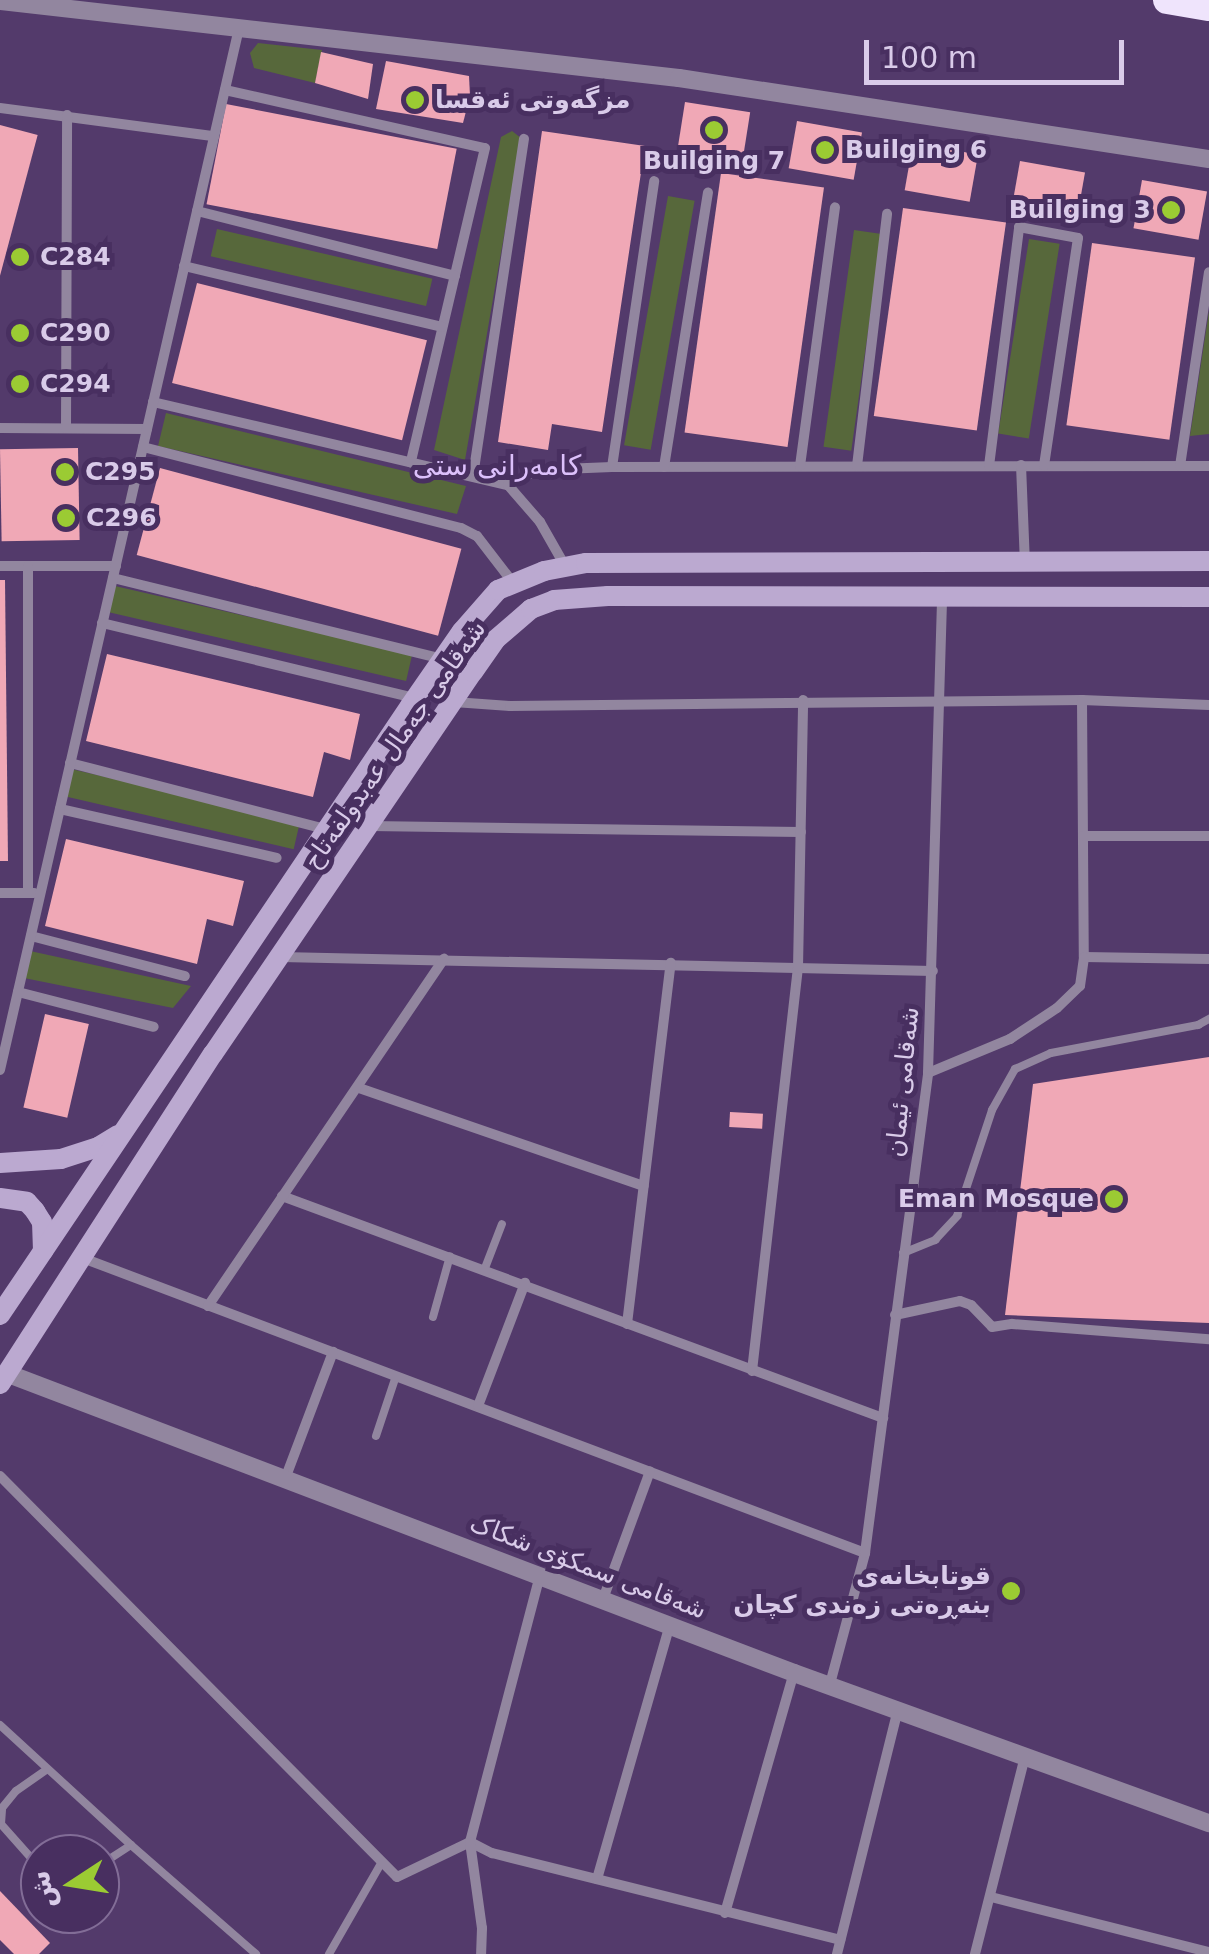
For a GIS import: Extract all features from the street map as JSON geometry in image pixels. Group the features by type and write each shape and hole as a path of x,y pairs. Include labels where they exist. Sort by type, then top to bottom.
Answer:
{"highway":[{"path":"1167,0 1209,8"}],"main road":[{"name":"شەقامی جەمال عەبدولفەتاح","path":"0,1315 442,659 492,595 566,566 1209,561"},
{"name":"شەقامی جەمال عەبدولفەتاح","path":"3,1379 213,1054 512,623 554,600 608,596 1209,597"},
{"path":"186,1038 213,1054"},
{"path":"0,1164 79,1154 114,1138 130,1123"},
{"path":"0,1198 27,1202 36,1211 42,1222 43,1251"}],"street":[{"path":"0,1 680,78 1209,160"},
{"path":"34,893 60,809 239,28"},
{"path":"225,90 485,148 411,462"},
{"path":"0,108 214,136"},
{"path":"66,428 67,115"},
{"path":"473,476 524,138"},
{"path":"612,467 654,180"},
{"path":"664,467 708,193"},
{"path":"800,466 835,207"},
{"path":"197,212 454,276"},
{"path":"856,466 887,214"},
{"path":"989,466 1019,227 1078,238 1044,466"},
{"path":"184,266 442,327"},
{"path":"1180,466 1209,272"},
{"path":"153,402 508,485 540,522 566,566"},
{"path":"0,428 147,428"},
{"path":"143,446 461,528 477,536 514,584"},
{"path":"1021,465 1026,564"},
{"path":"508,485 538,470 612,467 1209,466"},
{"path":"0,566 114,572 442,659"},
{"path":"0,1070 5,1028 18,992 30,936 34,893 28,566"},
{"name":"شەقامی ئیمان","path":"830,1684 865,1552 928,1073 942,596"},
{"path":"102,623 416,698"},
{"path":"752,1372 798,968 803,700"},
{"path":"928,1073 1010,1039 1058,1008 1080,986 1084,957 1082,700"},
{"path":"454,702 510,706 1082,700 1209,705"},
{"path":"70,763 326,829"},
{"path":"60,809 277,858"},
{"path":"370,826 800,832"},
{"path":"1084,836 1209,836"},
{"path":"0,893 34,893"},
{"path":"30,936 185,976"},
{"path":"280,957 934,970"},
{"path":"1084,957 1209,959"},
{"path":"208,1306 444,960"},
{"path":"627,1324 671,964"},
{"path":"18,992 154,1027"},
{"path":"360,1088 644,1186"},
{"path":"282,1196 884,1418"},
{"path":"79,1256 865,1552"},
{"path":"478,1406 525,1283"},
{"path":"896,1315 960,1301 970,1305 992,1327 1012,1324 1209,1339"},
{"path":"285,1479 332,1352"},
{"name":"شەقامی سمکۆی شکاک","path":"3,1379 285,1479 794,1673 1026,1753 1209,1822"},
{"path":"603,1599 650,1471"},
{"path":"0,1476 397,1877 470,1842"},
{"path":"481,1954 482,1928 470,1842 541,1575"},
{"path":"596,1880 670,1625"},
{"path":"725,1913 794,1673"},
{"path":"837,1954 898,1709"},
{"path":"975,1954 1026,1753"},
{"path":"470,1842 492,1852 596,1880 840,1940"},
{"path":"991,1897 1209,1952"}],"lane":[{"path":"903,1253 935,1240 957,1216 992,1110 1015,1069 1051,1052 1198,1025 1209,1018"},
{"path":"485,1268 502,1224"},
{"path":"433,1317 450,1256"},
{"path":"376,1436 396,1376"},
{"path":"0,1725 256,1954"},
{"path":"20,1845 1,1824 2,1808 16,1790 48,1769"},
{"path":"120,1852 130,1845"},
{"path":"329,1954 382,1862"}],"green space":[{"path":"258,43 322,50 315,83 254,68 250,53"},
{"path":"512,131 521,138 465,460 434,450 501,137"},
{"path":"668,196 695,201 651,450 624,445"},
{"path":"217,229 432,279 426,306 211,256"},
{"path":"854,230 882,234 851,451 824,447"},
{"path":"1029,239 1060,244 1029,438 998,434"},
{"path":"1209,311 1209,434 1190,436"},
{"path":"166,413 466,486 457,514 158,446"},
{"path":"115,586 412,655 406,681 109,612"},
{"path":"71,769 300,822 294,849 65,796"},
{"path":"30,951 191,986 173,1008 24,978"}],"building":[{"path":"321,52 373,64 368,99 315,83"},
{"path":"386,61 469,76 470,96 463,123 376,109"},
{"name":"Builging 7","path":"685,102 750,112 743,160 677,149"},
{"path":"226,104 457,149 437,249 207,204"},
{"name":"Builging 6","path":"797,121 862,132 854,180 789,168"},
{"path":"0,125 38,135 0,276"},
{"path":"542,131 645,146 602,432 552,424 548,450 498,442"},
{"path":"913,143 978,154 970,202 905,190"},
{"path":"1020,161 1085,172 1077,220 1012,208"},
{"path":"721,173 824,187 788,447 685,432"},
{"name":"Builging 3","path":"1142,180 1207,191 1198,240 1133,228"},
{"path":"903,208 1006,222 977,430 874,416"},
{"path":"1092,243 1195,257 1169,440 1066,425"},
{"path":"197,283 427,340 402,440 172,383"},
{"path":"78,448 80,540 2,541 0,449"},
{"path":"160,468 461,549 438,636 137,555"},
{"path":"0,580 5,580 8,861 0,861"},
{"path":"107,654 360,714 350,760 324,752 313,797 86,741"},
{"path":"66,839 244,881 233,926 207,919 197,964 45,926"},
{"path":"45,1014 89,1024 67,1118 23,1108"},
{"name":"Eman Mosque","path":"1209,1057 1209,1323 1005,1315 1033,1084"},
{"path":"730,1112 763,1114 762,1129 729,1127"},
{"path":"0,1891 20,1912 20,1934 41,1934 50,1943 39,1954 14,1954 0,1940"}],"place":[{"name":"مزگەوتی ئەقسا","path":"415,100"},
{"name":"Builging 7","path":"714,130"},
{"name":"Builging 6","path":"825,150"},
{"name":"Builging 3","path":"1171,210"},
{"name":"C284","path":"20,257"},
{"name":"C290","path":"20,333"},
{"name":"C294","path":"20,384"},
{"name":"C295","path":"65,472"},
{"name":"C296","path":"66,518"},
{"name":"Eman Mosque","path":"1114,1199"},
{"name":"قوتابخانەی بنەڕەتی زەندی کچان","path":"1011,1591"}],"district":[{"name":"كامه‌رانی ستی","path":"497,466"}]}
